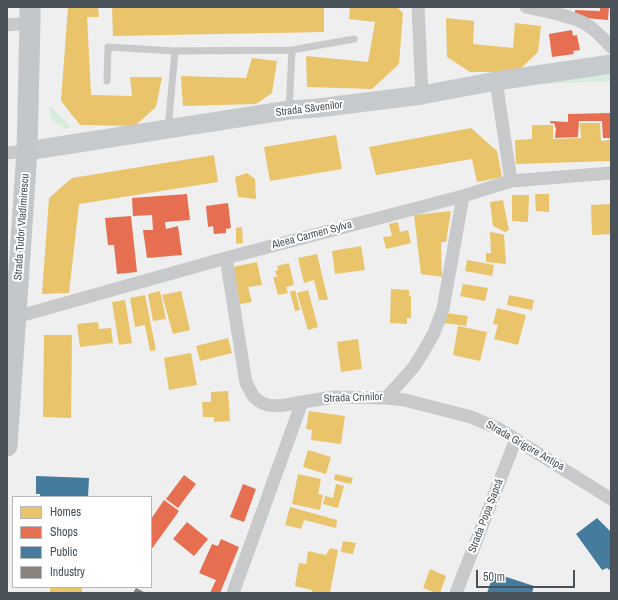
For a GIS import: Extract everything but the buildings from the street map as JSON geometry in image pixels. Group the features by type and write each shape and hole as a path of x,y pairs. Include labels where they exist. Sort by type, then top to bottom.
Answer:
{"main road":[{"name":"Strada Tudor Vladimirescu","path":"7,446 16,316 17,152 30,15"}],"street":[{"path":"418,7 422,94"},
{"path":"526,7 562,15 586,24 611,47"},
{"path":"7,25 30,15"},
{"name":"Strada Săvenilor","path":"17,152 289,110 318,108 422,94 496,81 611,64"},
{"path":"496,81 511,181"},
{"name":"Aleea Carmen Sylva","path":"16,316 226,258 463,196 511,181 611,173"},
{"name":"Strada Crinilor","path":"302,402 334,397 386,398 413,368 434,333 443,310 463,196"},
{"path":"226,258 246,383 253,396 262,403 272,407 302,402 233,593"},
{"name":"Strada Grigore Antipa","path":"386,398 405,400 472,417 499,429 611,499"},
{"name":"Strada Popa Șapcă","path":"456,593 516,439"}],"lane":[{"path":"106,81 108,47 175,51 292,50 354,39"},
{"path":"289,110 292,50"},
{"path":"168,129 175,51"}],"green space":[{"path":"611,70 611,82 529,85"},
{"path":"50,106 71,127 66,129 53,120 49,110"}]}
